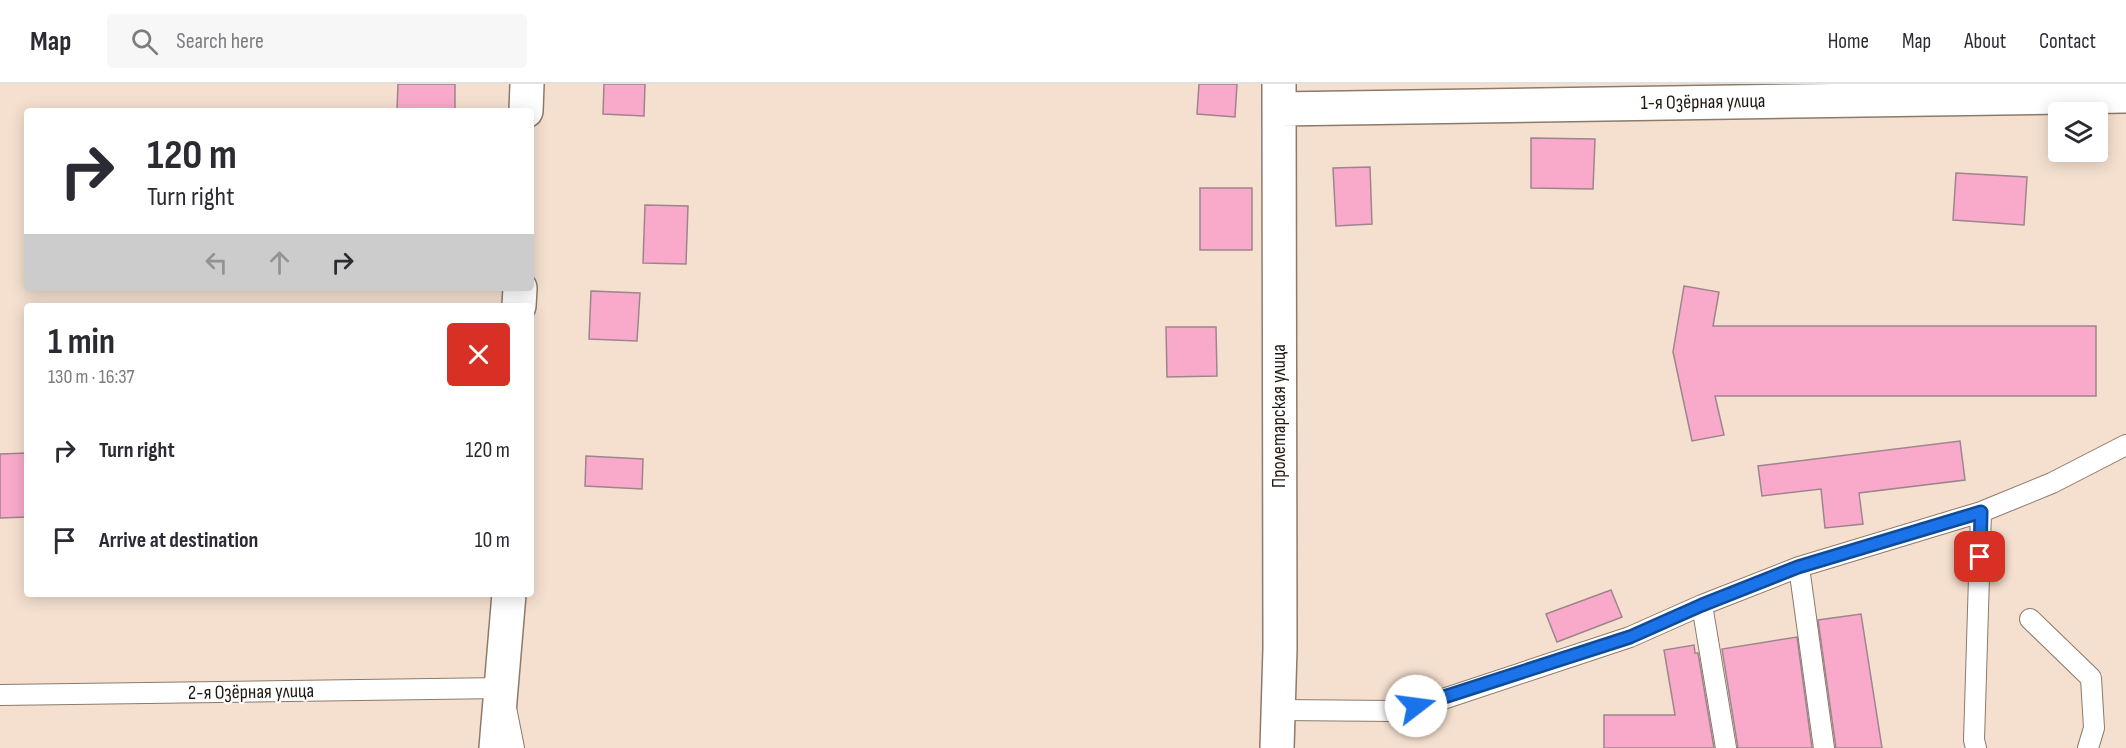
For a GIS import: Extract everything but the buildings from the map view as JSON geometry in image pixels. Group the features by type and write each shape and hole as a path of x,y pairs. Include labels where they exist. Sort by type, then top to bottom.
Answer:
{"street":[{"path":"526,108 527,84"},
{"name":"1-я Озёрная улица","path":"1279,96 2126,96"},
{"name":"Пролетарская улица","path":"1277,748 1279,710 1279,96"},
{"path":"496,748 508,597"}],"lane":[{"path":"1279,710 1396,711 1437,701 1630,637 1702,605 1798,567 1981,512 2052,483 2126,445"},
{"path":"1976,748 1974,740 1981,512"},
{"path":"1798,567 1824,748"},
{"path":"1702,605 1726,748"},
{"path":"2030,619 2091,678 2094,728 2088,748"},
{"path":"502,688 514,748"},
{"name":"2-я Озёрная улица","path":"0,695 502,688"}],"route":[{"path":"1416,706 1630,637 1702,605 1798,567 1981,512 1980,557"}]}
